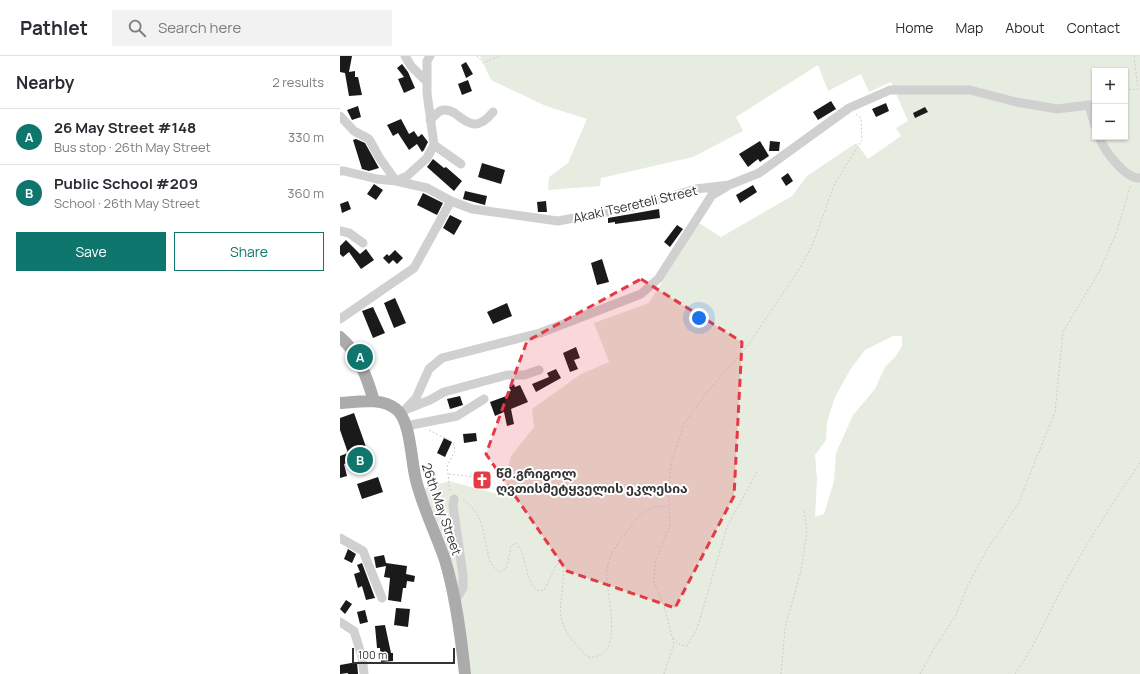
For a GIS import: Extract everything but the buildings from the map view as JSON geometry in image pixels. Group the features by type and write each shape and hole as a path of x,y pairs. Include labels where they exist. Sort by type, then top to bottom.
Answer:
{"main road":[{"path":"340,337 346,342 367,376 374,401"},
{"path":"340,404 374,401 390,405 401,414"},
{"name":"26th May Street","path":"401,414 412,425 412,466 418,488 445,562 454,599 465,674"}],"street":[{"path":"405,56 411,66 427,82"},
{"path":"340,116 354,131 369,139 379,158 396,181 407,176 427,158 434,145 430,120 427,82 427,61 430,56"},
{"name":"Akaki Tsereteli Street","path":"340,171 344,170 377,179 396,181 427,188 451,201 472,209 558,221 634,207 696,190 729,185 759,173 849,108 890,90 970,90 1016,102 1057,109 1089,105 1092,116"},
{"path":"430,120 440,112 447,110 451,111 469,124 475,124 485,120 493,112"},
{"path":"1100,140 1103,147 1116,163 1136,178"},
{"path":"434,145 461,164"},
{"path":"401,414 416,398 428,369 442,358 540,333 641,294 659,278 712,195 729,185"},
{"path":"340,319 414,268 451,201"},
{"path":"340,231 349,233 363,243"},
{"path":"401,414 408,409 430,400 444,392 507,375 524,375 539,370"},
{"path":"412,425 457,416 484,399"},
{"path":"454,599 457,598 463,588 463,575 453,506 455,500"},
{"path":"340,538 363,551 382,598"},
{"path":"340,622 354,631 362,658 364,673"}],"path":[{"path":"477,56 483,63 500,56"},
{"path":"1128,90 1139,89 1134,56"},
{"path":"664,674 674,644 664,606 654,581 655,563 670,525 668,487 672,460 684,424 707,392 746,348 800,268 812,246 835,183 862,140 861,118 849,108"},
{"path":"920,674 935,647 956,615 968,585 986,551 1018,504 1055,412 1063,332 1100,270 1117,231 1136,178"},
{"path":"412,425 453,442 456,451 447,466 449,490 455,500 464,501 478,513 482,523 490,564 495,570 500,572 507,567 511,546 516,543 522,550 526,568 534,588 540,591 544,590 557,564 561,563 564,570 560,603 562,623 570,637 587,657 596,658 606,651 610,642 612,630 607,571 612,554 624,535 643,513 655,506 670,506"},
{"path":"1015,674 1028,655 1060,593 1112,503 1140,464"},
{"path":"672,637 680,645 686,646 697,629 727,527 758,470"},
{"path":"448,474 475,477"},
{"path":"781,674 785,628 801,571 807,531 804,509"}],"highlighted area":[{"path":"641,279 742,342 734,496 675,608 567,571 486,454 527,341"}],"shaded area":[{"path":"480,56 1140,56 1140,674 471,674 456,579 445,541 424,489 449,481 501,495 511,456 534,427 532,409 581,374 609,362 594,323 649,303 699,223 721,237 792,196 807,176 856,143 868,159 901,136 896,128 908,121 891,82 869,92 861,74 828,91 818,65 736,117 743,131 693,157 601,178 600,186 548,190 549,177 568,163 587,119 546,106 491,80","holes":["893,336 902,336 902,346 896,356 885,367 875,389 853,415 836,453 834,481 824,514 815,517 817,480 815,455 826,440 827,422 835,397 850,370 865,350"]}],"place":[{"name":"26 May Street #148","path":"360,357"},
{"name":"Public School #209","path":"360,460"},
{"name":"წმ.გრიგოლ ღვთისმეტყველის ეკლესია","path":"482,480"}]}
